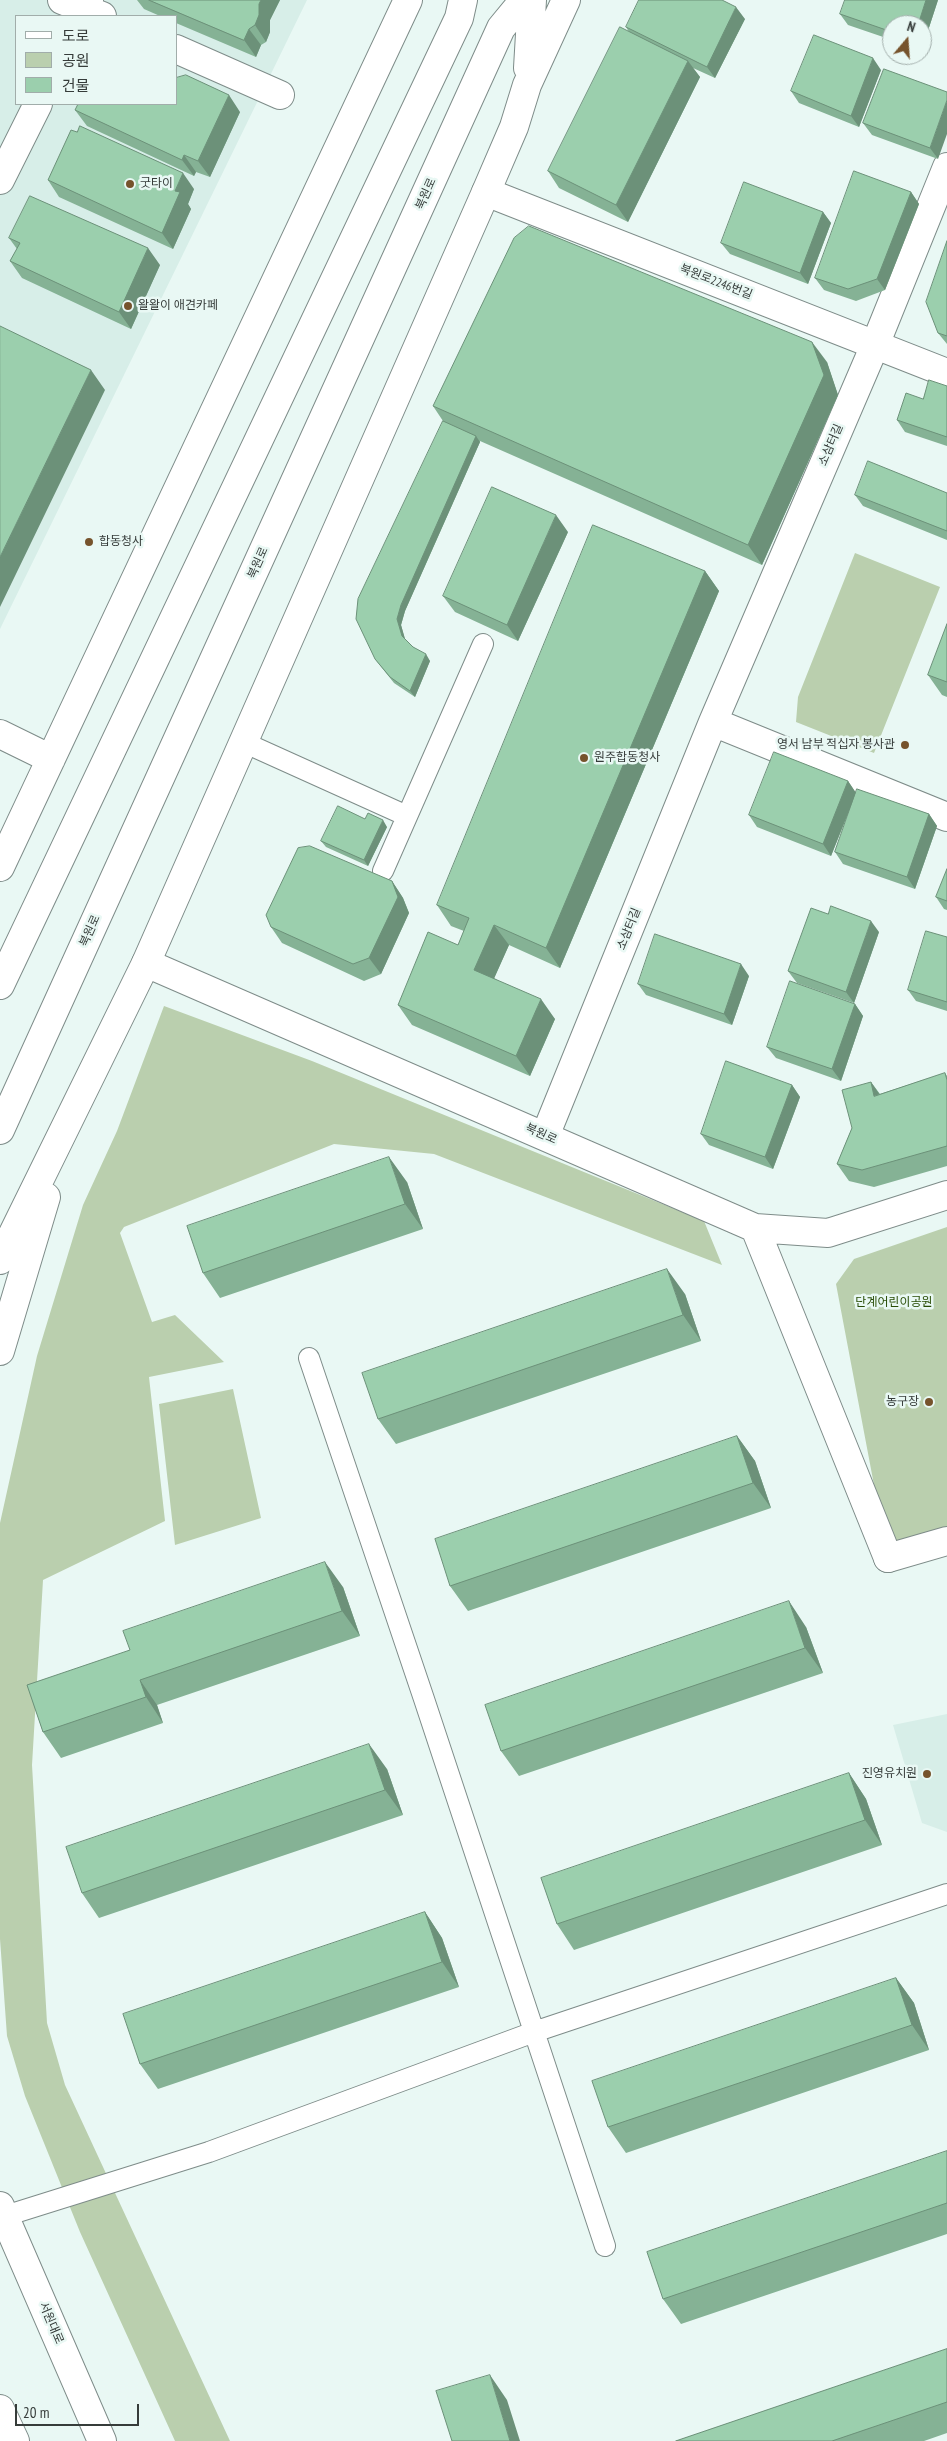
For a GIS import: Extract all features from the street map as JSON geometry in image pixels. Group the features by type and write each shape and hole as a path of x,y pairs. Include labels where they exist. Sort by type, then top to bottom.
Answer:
{"street":[{"path":"0,867 408,0"},
{"path":"0,985 459,18 463,0"},
{"name":"북원로","path":"0,1130 501,28 524,0"},
{"path":"527,85 532,0"},
{"path":"0,1260 146,963 486,192 514,127 527,85 566,0"},
{"path":"178,50 280,95"},
{"path":"0,180 38,105"},
{"name":"소삼터길","path":"545,1136 712,722 875,345 947,168"},
{"name":"북원로2246번길","path":"486,192 947,373"},
{"path":"712,722 947,817"},
{"path":"0,734 50,759"},
{"name":"북원로","path":"146,963 756,1228 828,1233 947,1195"},
{"path":"0,1351 66,1128"},
{"path":"756,1228 888,1558 947,1541"},
{"name":"서원대로","path":"2,2207 102,2441"},
{"path":"0,2409 15,2441"}],"lane":[{"path":"384,870 483,644"},
{"path":"243,742 407,816"},
{"path":"309,1358 604,2246"},
{"path":"2,2207 209,2152 534,2032 947,1894"}],"shaded area":[{"path":"0,0 307,0 0,629"},
{"name":"진영유치원","path":"947,1714 947,1832 922,1823 893,1725"}],"green space":[{"path":"855,553 940,587 874,753 796,722 798,697"},
{"path":"164,1006 312,1061 704,1221 722,1265 434,1154 334,1144 124,1227 120,1233 152,1322 175,1315 224,1362 149,1377 165,1521 43,1580 32,1765 47,2023 65,2085 230,2441 175,2441 80,2232 25,2096 7,2036 0,1939 0,1523 37,1356 83,1205 117,1131"},
{"name":"단계어린이공원","path":"947,1227 947,1542 888,1559 836,1284 854,1259"},
{"path":"233,1389 261,1518 175,1545 159,1404"}],"building":[{"path":"149,0 261,0 259,15 255,25 249,29 244,40"},
{"path":"639,0 722,0 736,7 707,67 626,27"},
{"path":"845,0 926,0 921,15 882,15 882,29 840,14"},
{"path":"620,27 688,61 616,205 548,171"},
{"path":"814,35 873,58 851,116 791,91"},
{"path":"884,69 947,92 947,100 930,148 863,123"},
{"path":"186,75 229,95 198,161 184,155 182,160 75,110 78,105 178,105 178,77"},
{"path":"80,126 183,173 175,191 180,192 162,233 48,180 71,130 77,132"},
{"path":"854,171 911,192 877,279 848,289 815,278"},
{"path":"744,182 823,212 800,273 721,243"},
{"path":"30,196 148,248 119,312 10,261 20,243 9,238"},
{"path":"529,226 812,342 824,375 748,545 433,406 514,238"},
{"path":"947,241 947,336 938,333 926,302"},
{"path":"0,326 91,370 0,557"},
{"path":"929,380 947,386 947,437 897,420 906,393 923,399"},
{"path":"443,421 476,436 401,605 397,619 402,636 413,647 426,654 410,691 390,677 375,659 356,619 358,599"},
{"path":"868,461 947,493 947,531 855,495"},
{"path":"492,487 556,515 507,625 443,596"},
{"name":"원주합동청사","path":"593,525 705,571 546,948 494,925 474,970 541,999 516,1056 398,1005 428,932 458,945 469,918 437,905"},
{"path":"947,624 947,682 928,675"},
{"path":"774,752 848,781 823,844 749,815"},
{"path":"857,789 929,814 907,877 835,852"},
{"path":"338,806 365,819 368,813 383,820 364,860 321,841"},
{"path":"310,846 392,881 398,897 369,958 353,964 271,927 266,915 298,848"},
{"path":"947,869 947,901 936,897"},
{"path":"831,906 871,921 846,992 788,971 811,908 828,914"},
{"path":"926,931 947,937 947,1002 908,990"},
{"path":"655,934 741,964 724,1014 638,984"},
{"path":"790,981 855,1004 832,1069 767,1047"},
{"path":"726,1061 792,1085 765,1157 701,1134"},
{"path":"945,1073 947,1080 947,1146 862,1170 837,1164 852,1128 842,1090 871,1082 874,1096"},
{"path":"389,1157 405,1204 203,1273 187,1226"},
{"path":"667,1269 683,1315 378,1419 362,1373"},
{"path":"737,1436 753,1483 450,1586 435,1539"},
{"path":"325,1562 342,1611 140,1680 146,1697 43,1732 27,1685 130,1650 123,1631"},
{"path":"789,1601 805,1648 501,1751 485,1705"},
{"path":"369,1744 385,1790 82,1893 66,1847"},
{"path":"849,1773 865,1820 557,1924 541,1878"},
{"path":"425,1912 442,1962 140,2064 123,2014"},
{"path":"896,1978 912,2025 608,2127 592,2081"},
{"path":"947,2151 947,2203 663,2299 647,2252"},
{"path":"947,2349 947,2402 832,2441 676,2441"},
{"path":"490,2375 510,2441 452,2441 436,2391"}],"place":[{"name":"굿타이","path":"130,184"},
{"name":"왈왈이 애견카페","path":"128,306"},
{"name":"합동청사","path":"89,542"},
{"name":"영서 남부 적십자 봉사관","path":"905,745"},
{"name":"원주합동청사","path":"584,758"},
{"name":"농구장","path":"929,1402"},
{"name":"진영유치원","path":"927,1774"}]}
